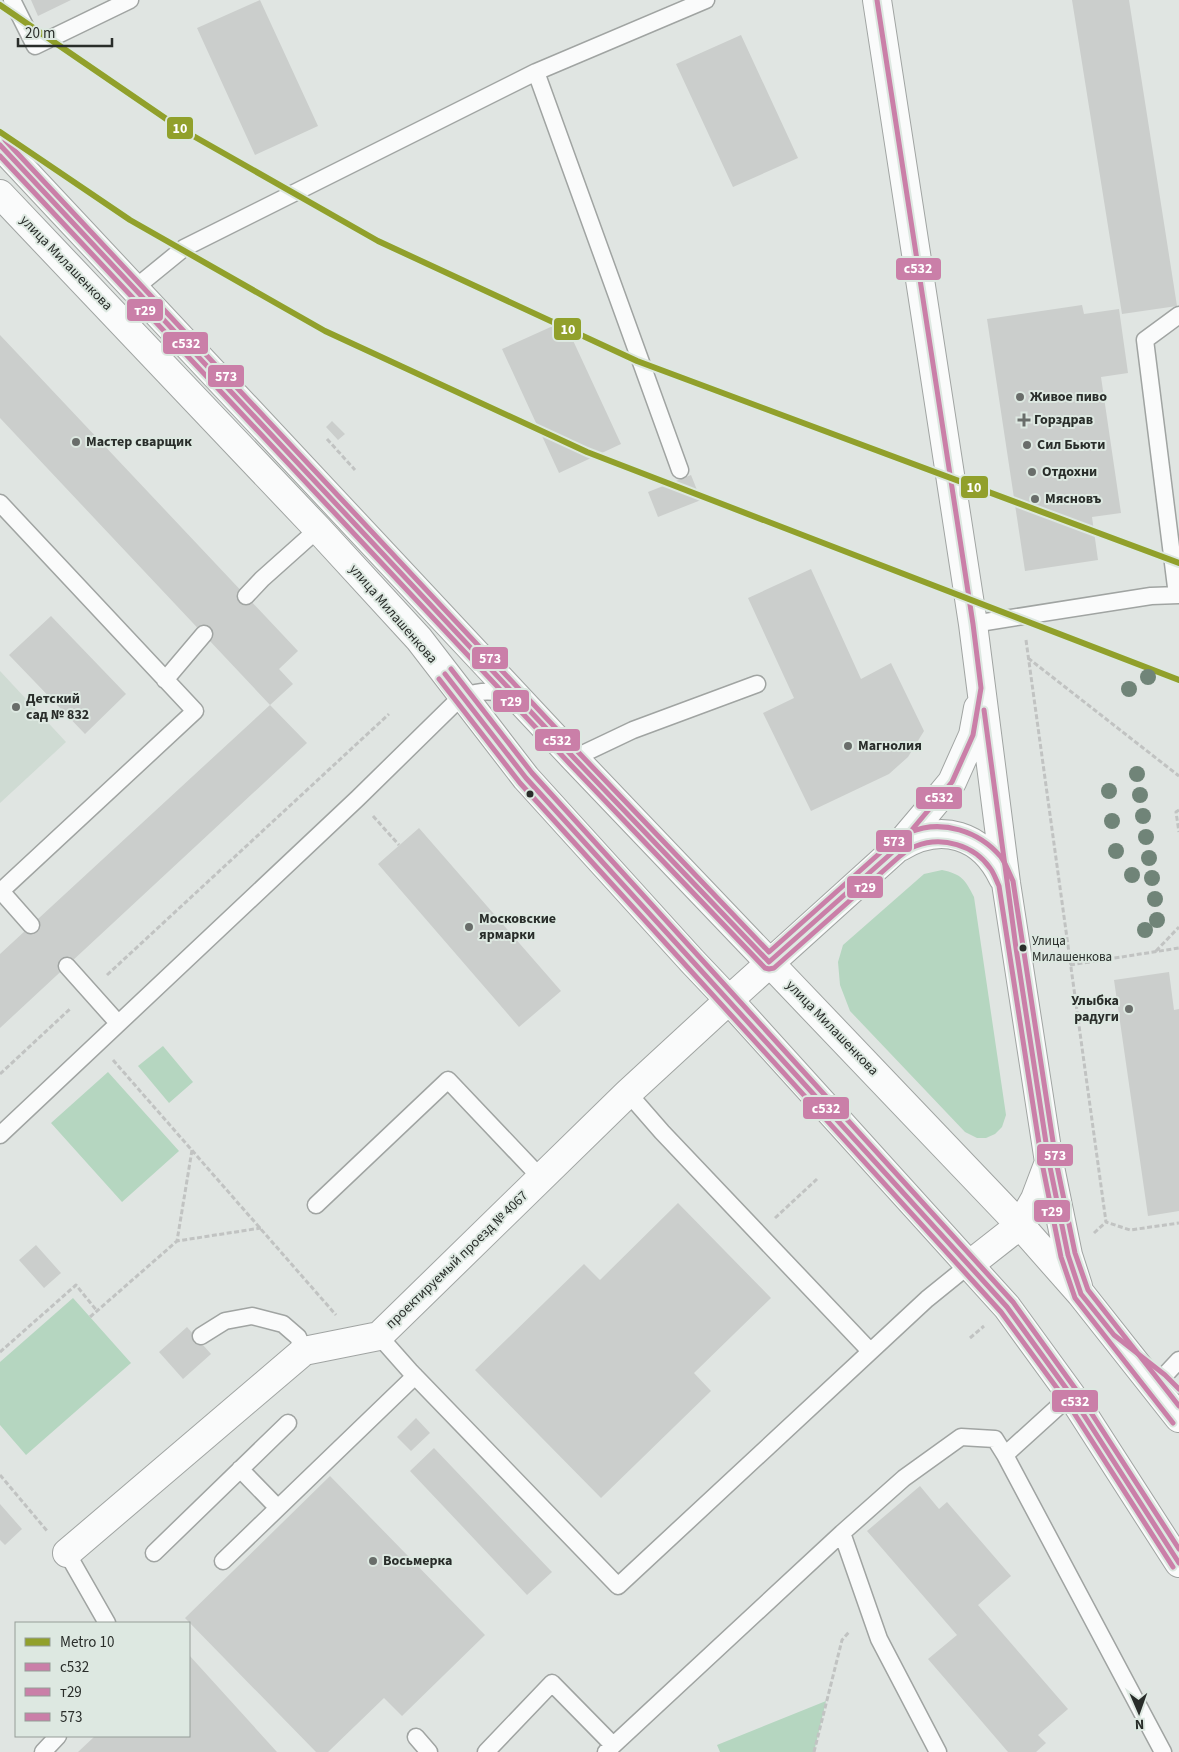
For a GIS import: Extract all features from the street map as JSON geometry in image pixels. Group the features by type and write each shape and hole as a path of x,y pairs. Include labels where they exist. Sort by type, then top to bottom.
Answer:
{"main road":[{"path":"877,0 973,624 1006,884 1049,1162 1068,1255 1081,1294"},
{"name":"улица Милашенкова","path":"0,145 574,758 1020,1225 1081,1294 1179,1418"},
{"name":"улица Милашенкова","path":"0,194 318,529 419,639 526,778 969,1264 1006,1307 1071,1395 1179,1563"},
{"path":"895,850 952,782 973,735 981,688"},
{"path":"895,850 914,838 937,833 959,836 980,847 996,863 1006,884"},
{"name":"проектируемый проезд № 4067","path":"67,1553 304,1351 379,1336 628,1093 895,850"},
{"path":"969,1264 1020,1225 1035,1199 1049,1162"},
{"path":"1114,1335 1174,1374"}],"lane":[{"path":"12,0 35,46 130,0"},
{"path":"135,288 184,248 536,72 706,0"},
{"path":"536,72 680,470"},
{"path":"973,624 1151,596 1178,595 1145,340 1179,315"},
{"path":"0,503 195,711 1,892 31,925"},
{"path":"246,596 318,529"},
{"path":"165,680 204,634"},
{"path":"574,758 633,730 756,684"},
{"path":"0,1135 358,798 462,696 493,690 521,701"},
{"path":"67,966 118,1022"},
{"path":"316,1205 448,1080 541,1178"},
{"path":"628,1093 870,1351"},
{"path":"379,1336 415,1376 618,1586 927,1298 969,1264"},
{"path":"201,1336 225,1322 252,1316 283,1324 298,1337 304,1351"},
{"path":"224,1561 415,1376"},
{"path":"1005,1455 1071,1395"},
{"path":"154,1553 288,1423"},
{"path":"486,1752 552,1683 610,1748 904,1478 961,1437 995,1439 1163,1752"},
{"path":"240,1469 278,1508"},
{"path":"842,1533 879,1639 938,1752"},
{"path":"67,1553 107,1622"},
{"path":"43,1752 57,1737"},
{"path":"416,1737 429,1752"}],"path":[{"path":"327,439 355,470"},
{"path":"1022,615 1106,1222 1130,1230 1179,1223"},
{"path":"1028,658 1179,776"},
{"path":"0,1074 389,714"},
{"path":"358,798 399,845"},
{"path":"1179,810 1176,812 1179,832"},
{"path":"1155,952 1179,926"},
{"path":"1070,965 1179,948"},
{"path":"98,1043 329,1307"},
{"path":"177,1241 192,1149"},
{"path":"759,1234 817,1179"},
{"path":"90,1317 177,1241 261,1228"},
{"path":"0,1352 76,1285 97,1311"},
{"path":"0,1475 67,1553"},
{"path":"814,1752 842,1640 869,1611"}],"shaded area":[{"name":"Детский сад № 832","path":"0,671 66,742 0,803"}],"green space":[{"path":"942,870 954,873 962,878 974,897 1006,1115 1002,1127 995,1134 986,1138 977,1138 965,1132 850,1011 840,985 838,962 843,945 924,874"},
{"path":"163,1046 193,1082 169,1103 138,1066"},
{"path":"108,1072 179,1151 122,1202 51,1123"},
{"path":"73,1298 131,1363 26,1455 0,1425 0,1362"},
{"path":"826,1701 814,1752 720,1752 717,1745"}],"building":[{"path":"31,0 71,0 38,16"},
{"path":"260,0 318,126 255,155 197,28"},
{"path":"1072,0 1129,0 1177,306 1122,314"},
{"path":"741,35 798,158 733,187 676,64"},
{"path":"1082,305 1084,314 1119,309 1128,373 1101,377 1121,513 1092,517 1098,560 1025,571 987,319"},
{"path":"564,321 621,444 559,473 502,349"},
{"path":"0,335 298,651 279,669 293,684 270,705 0,418"},
{"path":"332,421 345,434 338,440 326,427"},
{"path":"691,475 701,500 658,517 648,492"},
{"path":"811,569 861,679 891,663 924,731 908,757 889,774 811,811 763,713 794,698 748,598"},
{"path":"51,616 126,694 85,734 9,655"},
{"path":"270,705 307,743 0,1028 0,954"},
{"name":"Московские ярмарки","path":"419,828 561,991 519,1027 378,864"},
{"path":"1169,972 1174,1010 1179,1009 1179,1211 1148,1216 1114,980"},
{"path":"678,1203 771,1298 694,1373 711,1391 601,1498 475,1370 584,1264 600,1280"},
{"path":"36,1245 61,1273 44,1288 19,1260"},
{"path":"187,1327 211,1354 183,1379 159,1352"},
{"path":"416,1418 430,1433 411,1451 397,1437"},
{"path":"434,1448 552,1572 527,1595 410,1471"},
{"path":"330,1476 485,1635 402,1716 384,1698 328,1752 316,1752 185,1618"},
{"path":"920,1486 939,1509 947,1502 1011,1576 978,1605 1068,1709 1038,1735 1046,1743 1036,1752 1008,1752 928,1659 957,1635 867,1531"},
{"path":"0,1504 22,1529 5,1545 0,1540"},
{"path":"190,1656 277,1752 78,1752 94,1737 190,1737"}],"metro line":[{"name":"10","path":"0,5 181,129 378,241 637,361 1179,563"},
{"name":"10","path":"0,132 130,220 325,331 587,452 1179,680"}],"transit line":[{"name":"с532","path":"0,145 574,758 769,962 895,850 952,782 973,735 981,688 973,624 877,0"},
{"name":"573","path":"5,140 579,753 769,952 890,844 910,832 922,828 935,827 959,830 982,840 1001,857 1013,881 1056,1161 1075,1253 1088,1290 1179,1406"},
{"name":"т29","path":"0,156 569,763 765,968 774,968 900,856 916,846 936,842 957,845 975,853 983,860 991,870 999,886 1042,1163 1061,1257 1075,1298 1173,1423"},
{"name":"573","path":"451,669 532,773 1013,1302 1077,1391 1179,1549"},
{"name":"с532","path":"445,674 526,778 1007,1307 1071,1395 1179,1563"},
{"name":"т29","path":"439,679 520,783 1001,1312 1065,1399 1173,1567"},
{"name":"с532","path":"984,710 1016,948 1049,1162 1068,1255 1081,1294 1114,1335 1165,1375 1179,1389"}],"place":[{"name":"Живое пиво","path":"1020,397"},
{"name":"Горздрав","path":"1024,420"},
{"name":"Мастер сварщик","path":"76,442"},
{"name":"Сил Бьюти","path":"1027,445"},
{"name":"Отдохни","path":"1032,472"},
{"name":"Мясновъ","path":"1035,499"},
{"name":"Детский сад № 832","path":"16,707"},
{"name":"Магнолия","path":"848,746"},
{"name":"Московские ярмарки","path":"469,927"},
{"name":"Улица Милашенкова","path":"1023,948"},
{"name":"Улыбка радуги","path":"1129,1009"},
{"name":"Восьмерка","path":"373,1561"}]}
